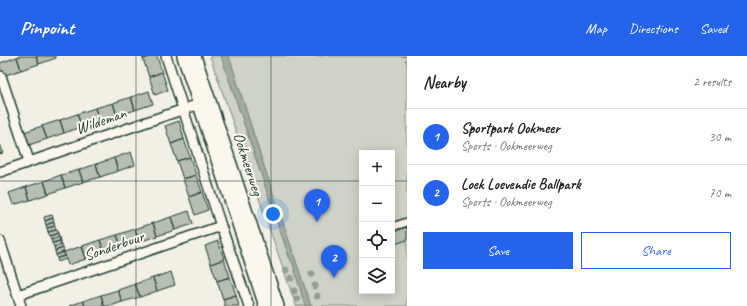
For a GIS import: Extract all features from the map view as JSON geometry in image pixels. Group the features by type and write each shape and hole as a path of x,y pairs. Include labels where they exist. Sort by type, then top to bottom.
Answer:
{"main road":[{"name":"Ookmeerweg","path":"184,56 204,102 277,306"},
{"name":"Ookmeerweg","path":"194,56 204,102 266,306"}],"street":[{"path":"166,56 248,306"},
{"path":"1,76 29,162"},
{"name":"Wildeman","path":"0,172 204,102"},
{"path":"395,226 407,222"},
{"name":"Sonderbuur","path":"18,295 221,226"},
{"path":"0,242 21,306"}],"path":[{"path":"404,56 407,64"}],"shaded area":[{"path":"210,56 407,56 407,306 296,306"},
{"path":"221,56 229,56 311,306 305,306 293,264 289,257"}],"building":[{"path":"36,56 39,64 21,70 17,57"},
{"path":"36,56 55,56 56,58 39,64"},
{"path":"142,56 153,56 143,59"},
{"path":"157,56 162,72 149,77 143,59"},
{"path":"17,57 21,70 0,77 0,63"},
{"path":"162,72 168,90 155,95 149,77"},
{"path":"149,91 153,104 135,110 131,97"},
{"path":"131,97 135,110 117,116 113,103"},
{"path":"113,103 117,116 100,122 95,108"},
{"path":"95,108 100,122 82,127 77,114"},
{"path":"77,114 82,127 64,133 60,120"},
{"path":"60,120 64,133 47,139 42,126"},
{"path":"179,121 184,139 171,144 165,126"},
{"path":"42,126 47,139 29,145 24,132"},
{"path":"184,139 190,157 177,161 171,144"},
{"path":"0,144 3,153 0,154"},
{"path":"131,152 135,165 118,171 114,158"},
{"path":"190,157 196,175 183,179 177,161"},
{"path":"114,158 118,171 100,177 96,164"},
{"path":"96,164 100,177 83,182 79,170"},
{"path":"79,170 83,182 65,188 61,175"},
{"path":"61,175 65,188 48,194 44,181"},
{"path":"196,175 202,192 189,197 183,179"},
{"path":"44,181 48,194 30,200 26,187"},
{"path":"26,187 30,200 13,205 9,193"},
{"path":"202,192 208,210 195,215 189,197"},
{"path":"189,211 193,224 175,230 171,217"},
{"path":"52,215 53,218 45,221 44,217"},
{"path":"171,217 175,230 157,236 153,223"},
{"path":"53,218 54,222 46,225 45,221"},
{"path":"54,222 55,226 47,228 46,225"},
{"path":"153,223 157,236 139,242 135,229"},
{"path":"55,226 56,230 48,232 47,228"},
{"path":"407,227 407,240 395,244 395,231"},
{"path":"135,229 139,242 122,248 117,235"},
{"path":"56,230 58,233 50,236 48,232"},
{"path":"58,233 59,237 51,240 50,236"},
{"path":"117,235 122,248 104,253 100,240"},
{"path":"59,237 60,241 52,243 51,240"},
{"path":"100,240 104,253 86,259 82,246"},
{"path":"60,241 61,245 54,247 52,243"},
{"path":"218,241 224,259 211,264 205,246"},
{"path":"61,245 63,248 55,251 54,247"},
{"path":"82,246 86,259 68,265 64,252"},
{"path":"63,248 64,252 56,255 55,251"},
{"path":"64,252 65,256 57,258 56,255"},
{"path":"65,256 66,259 58,262 57,258"},
{"path":"224,259 230,277 217,281 211,264"},
{"path":"171,272 175,285 157,291 153,278"},
{"path":"230,277 236,295 223,299 217,281"},
{"path":"153,278 157,291 140,297 135,284"},
{"path":"135,284 140,297 122,302 118,290"},
{"path":"118,290 122,302 111,306 104,306 101,295"},
{"path":"101,295 104,306 85,306 83,301"},
{"path":"236,295 239,306 225,306 223,299"},
{"path":"83,301 85,306 69,306"}],"place":[{"name":"Sportpark Ookmeer","path":"317,222"},
{"name":"Loek Loevendie Ballpark","path":"334,278"}]}
